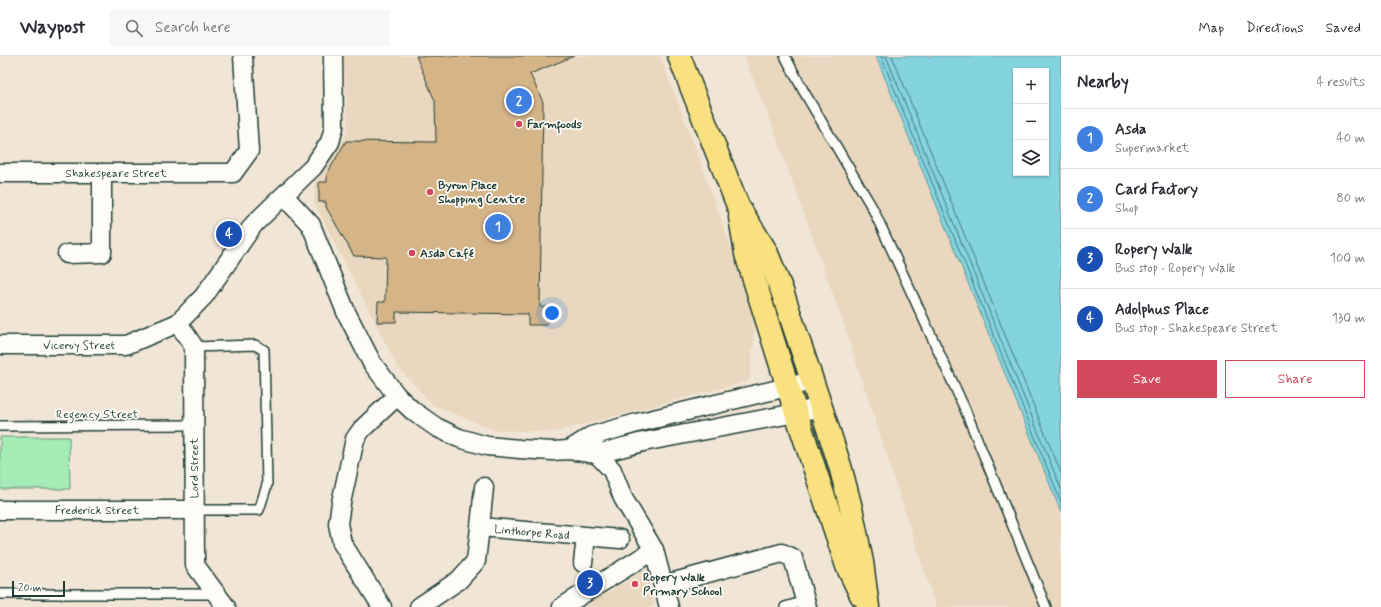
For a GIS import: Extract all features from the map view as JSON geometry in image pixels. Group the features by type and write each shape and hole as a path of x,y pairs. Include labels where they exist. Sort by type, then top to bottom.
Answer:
{"main road":[{"path":"679,56 738,206 766,251 782,291 840,466 862,562 868,607"},
{"path":"738,206 746,254 796,413 847,566 868,607"}],"street":[{"name":"Shakespeare Street","path":"0,173 233,173 249,151 243,56"},
{"path":"194,347 178,323 204,296 254,224 313,167 330,142 334,127 333,56"},
{"path":"67,254 102,253 102,173"},
{"path":"284,196 310,225 346,312 372,363 397,396 413,411 436,427 459,438 487,446 520,450 605,451 642,442 821,407"},
{"name":"Viceroy Street","path":"0,345 126,346 178,323"},
{"name":"Lord Street","path":"194,347 195,566 221,600"},
{"path":"569,450 591,436 608,431 812,381"},
{"path":"382,607 342,543 338,524 355,439 362,429 397,396"},
{"path":"605,451 608,431"},
{"path":"591,436 605,451 623,498 654,550 669,607"},
{"path":"480,527 484,487"},
{"name":"Frederick Street","path":"0,510 195,510"},
{"name":"Linthorpe Road","path":"418,607 458,580 476,561 480,527 620,539"},
{"path":"583,563 586,537"},
{"path":"562,607 654,550"},
{"path":"663,585 782,553 793,558 806,604"}],"lane":[{"path":"785,56 803,90 873,210 964,407 1046,607"},
{"path":"194,347 255,346 264,350 267,485 259,510 195,510"},
{"name":"Regency Street","path":"0,426 194,425"},
{"path":"0,594 221,600"},
{"path":"785,607 806,604"}],"shaded area":[{"name":"Byron Place Shopping Centre","path":"344,56 660,56 697,152 756,319 749,381 554,432 494,430 433,405 397,366 314,202 315,182 348,132"},
{"path":"744,56 1061,56 1061,607 936,607 844,325 776,136"},
{"name":"Ropery Walk Primary School","path":"646,569 654,607 585,607"}],"green space":[{"path":"0,437 69,437 70,489 0,489"}],"water":[{"path":"876,56 1061,56 1061,512"}],"building":[{"name":"Byron Place Shopping Centre","path":"416,56 574,56 530,74 543,102 540,307 548,307 547,325 528,325 528,314 396,312 396,322 377,322 378,302 385,302 386,257 354,256 326,207 326,202 319,202 319,182 327,182 327,174 346,141 436,142 435,101"}],"place":[{"name":"Card Factory","path":"519,101"},
{"name":"Farmfoods","path":"519,124"},
{"name":"Byron Place Shopping Centre","path":"430,192"},
{"name":"Asda","path":"498,227"},
{"name":"Adolphus Place","path":"229,234"},
{"name":"Asda Café","path":"412,253"},
{"name":"Ropery Walk","path":"590,583"},
{"name":"Ropery Walk Primary School","path":"635,584"}]}
